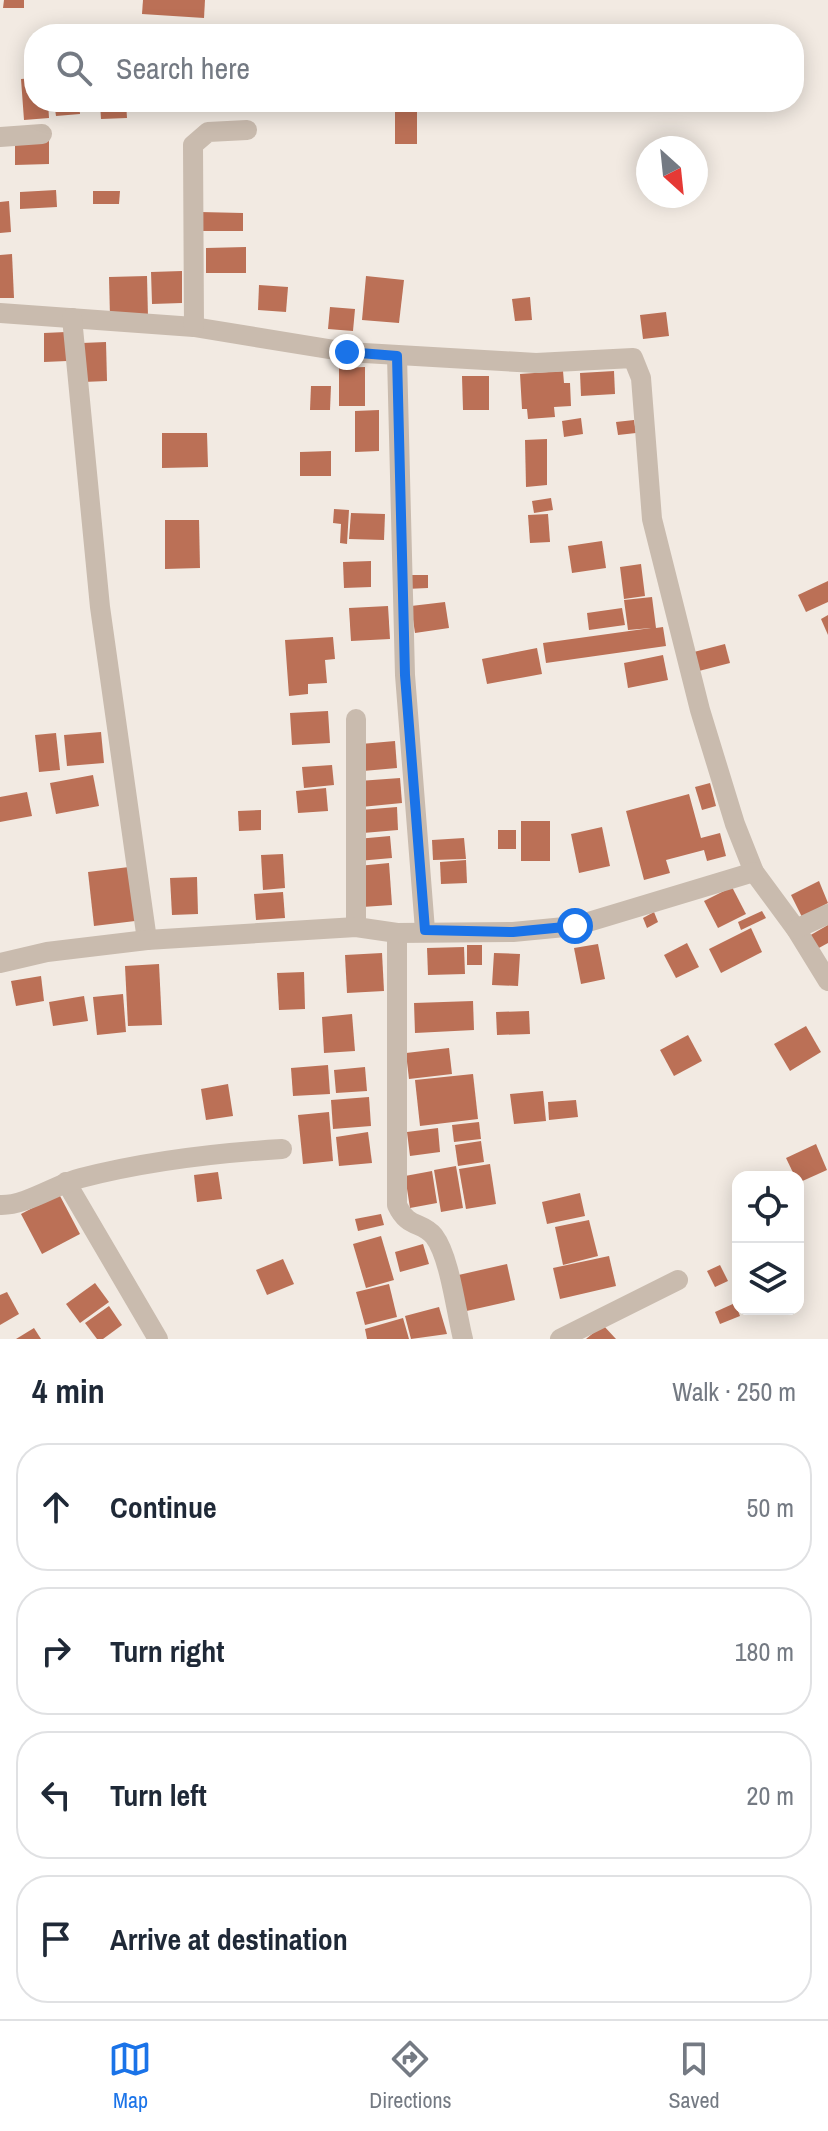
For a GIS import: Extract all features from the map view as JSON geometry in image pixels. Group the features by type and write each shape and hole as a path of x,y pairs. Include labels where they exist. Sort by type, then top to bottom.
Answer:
{"street":[{"path":"194,327 193,145 208,132 247,130"},
{"path":"0,137 42,134"},
{"path":"0,313 194,327 347,352 397,356 536,363 624,356 633,358 638,364 652,519 700,710 735,824 754,872 796,929 828,981"},
{"path":"72,318 100,607 147,940"},
{"path":"397,356 405,675 425,930"},
{"path":"356,719 356,927"},
{"path":"0,963 47,952 147,940 356,927 397,933 425,930 513,932 575,926 754,872"},
{"path":"796,929 828,914"},
{"path":"397,933 397,1205 403,1218 432,1232 441,1248 463,1339"},
{"path":"0,1205 66,1182 188,1158 282,1149"},
{"path":"66,1182 158,1339"},
{"path":"560,1339 678,1280"}],"building":[{"path":"4,0 24,0 24,8 3,8"},
{"path":"143,0 205,0 204,18 142,14"},
{"path":"21,79 24,79 24,112 49,112 49,118 24,120"},
{"path":"55,112 80,112 80,114 56,116"},
{"path":"101,112 127,112 127,118 101,119"},
{"path":"395,112 417,112 417,144 395,144"},
{"path":"15,141 49,141 49,164 15,165"},
{"path":"56,190 57,207 20,209 20,192"},
{"path":"93,191 120,191 119,204 93,204"},
{"path":"9,201 11,232 0,233 0,202"},
{"path":"200,212 243,213 243,231 199,231"},
{"path":"246,247 246,273 206,273 206,248"},
{"path":"12,254 14,298 0,298 0,255"},
{"path":"182,271 182,303 152,304 151,272"},
{"path":"147,276 148,317 110,317 109,277"},
{"path":"366,276 404,280 399,323 362,320"},
{"path":"259,285 288,287 286,312 258,310"},
{"path":"530,297 532,320 515,321 512,299"},
{"path":"330,307 355,309 353,331 328,329"},
{"path":"666,312 669,336 643,339 640,315"},
{"path":"66,332 67,361 44,362 44,333"},
{"path":"106,342 107,381 83,382 82,343"},
{"path":"365,367 365,406 339,406 339,368"},
{"path":"563,371 564,383 570,383 571,406 554,407 555,417 528,419 527,409 522,409 520,374"},
{"path":"614,371 615,394 581,396 580,373"},
{"path":"462,376 489,376 489,410 463,410"},
{"path":"311,386 331,386 330,410 310,410"},
{"path":"379,410 379,451 355,452 355,411"},
{"path":"581,418 583,434 564,437 562,421"},
{"path":"634,420 636,433 618,435 616,422"},
{"path":"162,433 207,433 208,467 162,468"},
{"path":"547,439 547,485 526,487 525,440"},
{"path":"331,451 331,476 300,476 300,452"},
{"path":"551,498 553,510 534,513 532,501"},
{"path":"334,509 349,510 347,544 340,543 341,524 333,523"},
{"path":"351,513 385,514 384,540 349,539"},
{"path":"548,514 550,542 530,543 528,515"},
{"path":"165,520 199,520 200,568 165,569"},
{"path":"602,541 606,568 572,573 568,546"},
{"path":"371,561 371,587 344,588 343,562"},
{"path":"641,564 645,596 624,599 620,567"},
{"path":"405,575 428,575 428,588 406,589"},
{"path":"828,581 828,602 806,612 798,595"},
{"path":"652,597 656,628 663,627 666,646 546,663 543,643 651,628 628,630 624,600"},
{"path":"445,602 449,628 415,633 411,606"},
{"path":"388,606 390,639 351,641 349,608"},
{"path":"622,608 625,625 589,630 587,613"},
{"path":"828,615 828,635 821,619"},
{"path":"333,637 335,659 325,660 327,683 308,684 308,694 289,696 285,640"},
{"path":"725,644 730,663 695,672 690,653"},
{"path":"537,648 542,674 487,684 482,659"},
{"path":"663,655 668,680 628,688 624,663"},
{"path":"328,711 330,743 292,745 290,713"},
{"path":"101,732 104,763 67,766 64,735"},
{"path":"56,733 60,770 39,772 35,735"},
{"path":"395,741 397,768 363,771 361,744"},
{"path":"332,765 334,785 304,788 302,767"},
{"path":"93,775 99,806 56,814 50,783"},
{"path":"400,778 402,803 361,807 359,781"},
{"path":"710,783 716,806 702,810 695,787"},
{"path":"326,788 328,811 298,813 296,791"},
{"path":"27,792 32,816 0,822 0,797"},
{"path":"689,794 701,838 720,833 726,856 707,861 704,850 666,860 670,873 644,880 626,811"},
{"path":"397,807 398,830 363,833 361,810"},
{"path":"261,810 261,830 239,831 238,811"},
{"path":"521,821 550,821 550,861 521,861"},
{"path":"602,827 610,866 579,873 571,834"},
{"path":"498,830 516,830 516,849 498,849"},
{"path":"390,836 392,858 358,861 357,839"},
{"path":"464,838 466,859 433,860 432,840"},
{"path":"283,854 285,888 263,890 261,855"},
{"path":"466,860 467,883 441,884 440,862"},
{"path":"389,863 392,905 362,907 358,866"},
{"path":"129,867 135,921 94,926 88,872"},
{"path":"197,877 198,914 172,915 170,878"},
{"path":"819,881 828,903 802,917 791,895"},
{"path":"732,887 746,914 718,928 704,901"},
{"path":"283,892 285,918 256,920 254,894"},
{"path":"762,911 766,918 741,930 738,922"},
{"path":"654,912 658,922 647,928 643,918"},
{"path":"828,925 828,943 817,949 809,936"},
{"path":"751,928 762,952 721,973 709,949"},
{"path":"687,943 699,967 676,978 664,955"},
{"path":"598,944 605,979 581,984 574,948"},
{"path":"467,945 482,945 482,965 467,965"},
{"path":"464,947 465,974 428,975 427,948"},
{"path":"382,953 384,991 347,993 345,955"},
{"path":"494,953 520,954 518,986 492,985"},
{"path":"159,964 162,1025 128,1026 125,966"},
{"path":"304,972 305,1009 279,1010 277,973"},
{"path":"41,976 44,1001 16,1006 11,981"},
{"path":"123,994 126,1032 97,1035 93,997"},
{"path":"84,996 88,1021 53,1026 49,1002"},
{"path":"473,1001 474,1030 415,1033 414,1003"},
{"path":"529,1011 530,1034 497,1035 496,1012"},
{"path":"352,1014 355,1051 324,1053 322,1017"},
{"path":"806,1026 821,1052 790,1071 774,1044"},
{"path":"688,1035 702,1061 674,1076 660,1050"},
{"path":"449,1048 452,1074 409,1079 406,1053"},
{"path":"328,1065 330,1094 293,1096 291,1068"},
{"path":"365,1067 367,1091 336,1093 334,1070"},
{"path":"473,1074 478,1119 420,1126 415,1080"},
{"path":"228,1084 233,1116 206,1120 201,1089"},
{"path":"543,1091 546,1121 514,1124 510,1094"},
{"path":"369,1097 371,1126 333,1129 331,1100"},
{"path":"576,1100 578,1117 549,1120 548,1102"},
{"path":"329,1112 333,1161 303,1164 298,1115"},
{"path":"479,1122 481,1139 454,1142 452,1125"},
{"path":"438,1128 440,1152 410,1156 407,1132"},
{"path":"368,1132 372,1163 339,1166 336,1137"},
{"path":"481,1141 484,1162 458,1166 455,1145"},
{"path":"816,1144 827,1170 804,1180 804,1171 792,1171 786,1158"},
{"path":"490,1164 496,1204 466,1209 459,1169"},
{"path":"456,1166 463,1208 441,1212 434,1170"},
{"path":"432,1171 437,1203 410,1208 405,1176"},
{"path":"218,1172 222,1199 197,1202 194,1175"},
{"path":"580,1193 585,1216 547,1224 542,1202"},
{"path":"59,1194 80,1234 42,1254 21,1214"},
{"path":"381,1214 384,1225 358,1231 355,1219"},
{"path":"589,1220 598,1256 563,1265 555,1227"},
{"path":"381,1236 394,1280 366,1288 353,1244"},
{"path":"423,1244 429,1264 400,1272 395,1252"},
{"path":"609,1256 616,1286 560,1299 553,1268"},
{"path":"283,1259 294,1284 267,1295 256,1270"},
{"path":"507,1264 515,1300 462,1312 454,1276"},
{"path":"720,1265 728,1281 715,1287 707,1271"},
{"path":"95,1283 109,1302 80,1323 66,1304"},
{"path":"389,1284 397,1317 365,1325 356,1292"},
{"path":"7,1292 19,1314 0,1325 0,1295"},
{"path":"732,1304 732,1315 740,1316 720,1324 715,1312"},
{"path":"109,1306 122,1325 103,1339 97,1339 85,1323"},
{"path":"439,1307 447,1334 411,1339 405,1316"},
{"path":"403,1318 409,1339 367,1339 365,1329"},
{"path":"603,1325 616,1339 586,1339"},
{"path":"34,1328 41,1339 16,1339"}],"route":[{"path":"347,352 397,356 405,675 425,930 513,932 575,926"}]}
